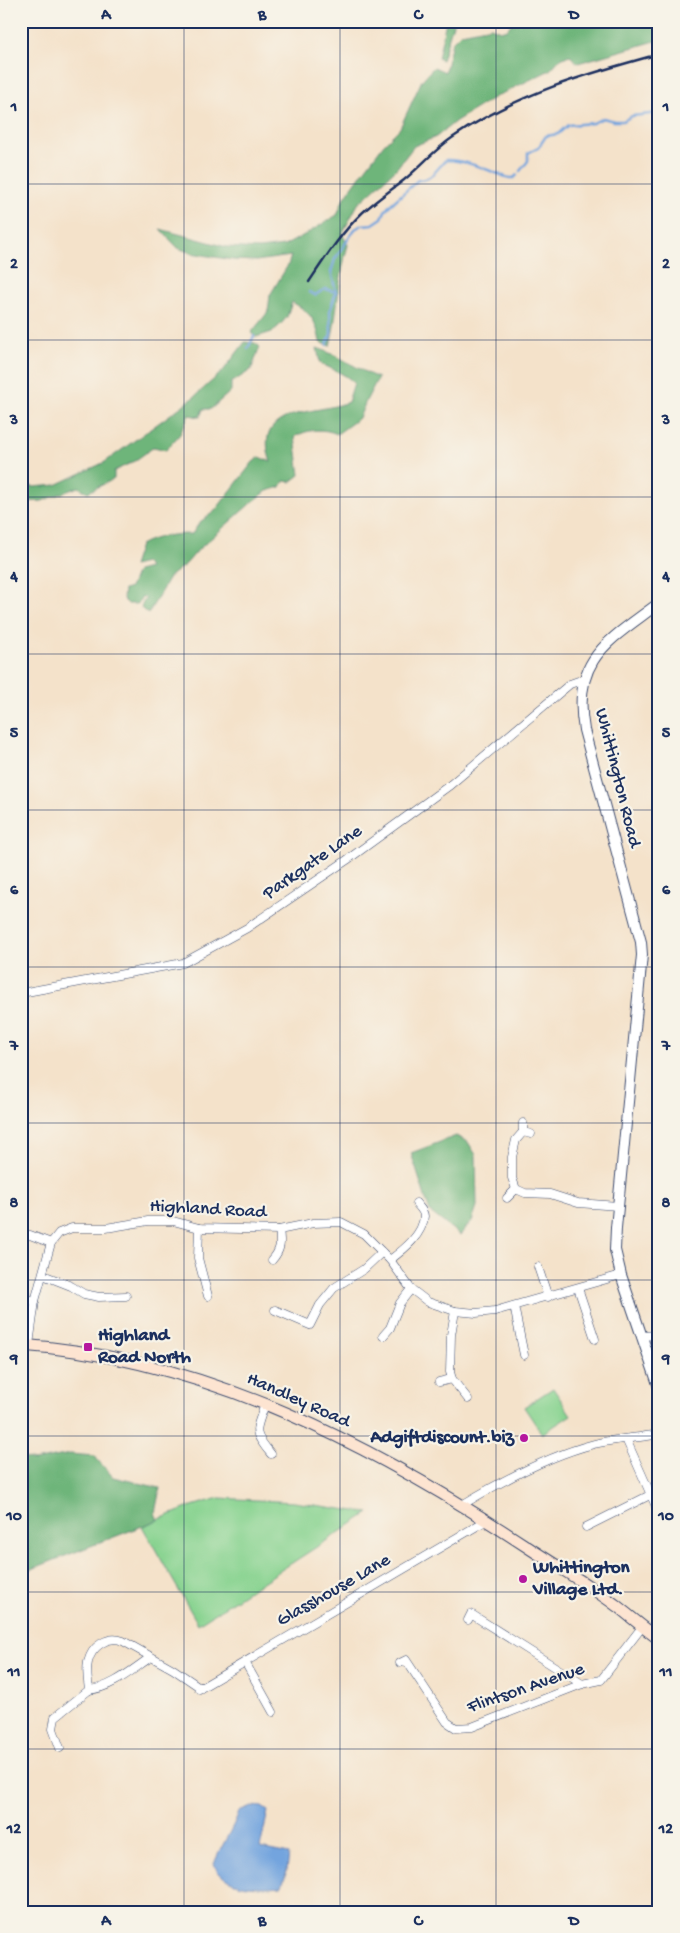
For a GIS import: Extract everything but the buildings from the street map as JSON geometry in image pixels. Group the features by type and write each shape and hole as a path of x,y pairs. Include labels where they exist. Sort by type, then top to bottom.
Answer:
{"main road":[{"name":"Handley Road","path":"25,1345 76,1351 142,1364 210,1383 265,1404 326,1431 405,1471 487,1520 617,1606 659,1639"}],"street":[{"name":"Whittington Road","path":"659,603 612,638 600,651 584,679 581,708 584,730 641,942 642,955 615,1250 621,1275 659,1387"},
{"name":"Parkgate Lane","path":"21,993 183,963 246,928 347,860 450,785 570,684 584,679"},
{"path":"523,1123 527,1133 516,1140 514,1148 512,1178 516,1189 525,1193 550,1194 578,1202 618,1206"},
{"path":"507,1198 516,1189"},
{"path":"390,1260 416,1236 424,1217 416,1203"},
{"name":"Highland Road","path":"51,1243 60,1233 72,1228 106,1228 148,1221 174,1221 199,1228 279,1230 313,1223 341,1222 364,1234 390,1260 411,1289 428,1302 456,1311 476,1313 495,1311 621,1275"},
{"path":"199,1228 198,1258 208,1296"},
{"name":"Highland Road","path":"272,1260 280,1251 279,1230"},
{"path":"21,1234 30,1235 51,1243 25,1345"},
{"path":"276,1310 310,1325 320,1305 334,1288 364,1269 382,1252"},
{"path":"538,1266 548,1297"},
{"path":"43,1275 84,1294 99,1297 126,1296"},
{"path":"578,1288 595,1339"},
{"path":"383,1336 390,1328 400,1303 411,1289"},
{"path":"21,1298 35,1301"},
{"path":"514,1306 524,1355"},
{"path":"456,1311 451,1335 450,1372 452,1379 468,1399"},
{"path":"641,1336 659,1335"},
{"path":"439,1382 452,1379"},
{"path":"265,1404 257,1429 257,1437 271,1454"},
{"path":"462,1505 540,1464 568,1452 597,1443 659,1434"},
{"path":"626,1439 659,1513"},
{"path":"586,1527 650,1495"},
{"name":"Glasshouse Lane","path":"151,1657 200,1688 487,1520"},
{"path":"468,1620 471,1614 582,1684"},
{"name":"Flintson Avenue","path":"400,1662 406,1660 447,1722 456,1728 472,1727 582,1684 601,1680 642,1627"},
{"path":"60,1748 53,1729 56,1717 89,1690 98,1689 119,1678 151,1657 116,1638 109,1639 92,1652 88,1662 89,1690"},
{"path":"245,1662 273,1712"}],"green space":[{"path":"446,21 454,21 442,60 438,58"},
{"path":"514,21 659,21 659,40 578,63 569,55 559,60 550,70 495,97 456,121 436,137 414,146 396,169 358,204 342,234 348,245 342,270 330,346 320,342 317,328 312,318 292,302 287,317 272,332 256,337 251,333 268,312 270,295 288,265 291,256 256,261 233,260 191,253 178,248 160,229 227,247 259,249 284,246 306,234 337,215 343,200 363,172 384,144 400,128 422,80 434,67 445,72 452,42 461,33 491,27 500,31 507,29"},
{"path":"245,342 255,343 260,347 251,370 231,383 231,391 211,409 203,409 200,417 189,415 180,434 166,450 154,447 133,462 114,471 114,479 88,492 78,487 42,501 21,502 21,481 33,487 56,485 105,462 193,398 223,371"},
{"path":"317,348 333,354 378,378 359,418 337,434 316,430 299,434 295,437 300,475 291,482 284,481 281,487 267,491 199,549 186,564 170,576 148,614 141,608 146,598 142,597 137,604 128,604 123,599 124,590 130,588 137,571 149,568 146,563 133,566 140,545 152,539 165,536 192,534 200,522 215,511 253,462 260,457 271,462 267,444 270,431 278,422 290,416 348,402 354,383 343,374 320,363"},
{"path":"456,1136 468,1142 476,1155 477,1206 472,1221 460,1235 430,1212 411,1153"},
{"path":"553,1388 571,1415 542,1434 524,1407"},
{"path":"70,1454 94,1456 113,1477 160,1488 155,1513 158,1520 21,1573 21,1457 34,1461"},
{"path":"219,1498 294,1502 369,1513 198,1624 142,1526 192,1506"}],"water":[{"path":"251,1806 262,1807 268,1811 260,1848 289,1854 282,1886 253,1887 233,1882 225,1878 214,1864 239,1811"}],"waterway":[{"path":"520,171 528,161 528,153 538,148 546,136 558,134 568,125 593,123 603,118 623,121 632,116 659,113"},
{"path":"327,345 331,334 330,311 336,292 331,272 335,259 355,229 362,225 373,224 382,218 390,205 418,180 431,176 446,160 471,164 509,178 514,178 517,175"},
{"path":"309,292 315,295 325,289 336,292"},
{"path":"248,348 254,336"}],"railway":[{"path":"309,282 340,237 354,221 455,136 479,121 528,96 579,77 659,54"}],"place":[{"name":"Highland Road North","path":"88,1347"},
{"name":"Adgiftdiscount.biz","path":"524,1438"},
{"name":"Whittington Village Ltd.","path":"523,1579"}]}
